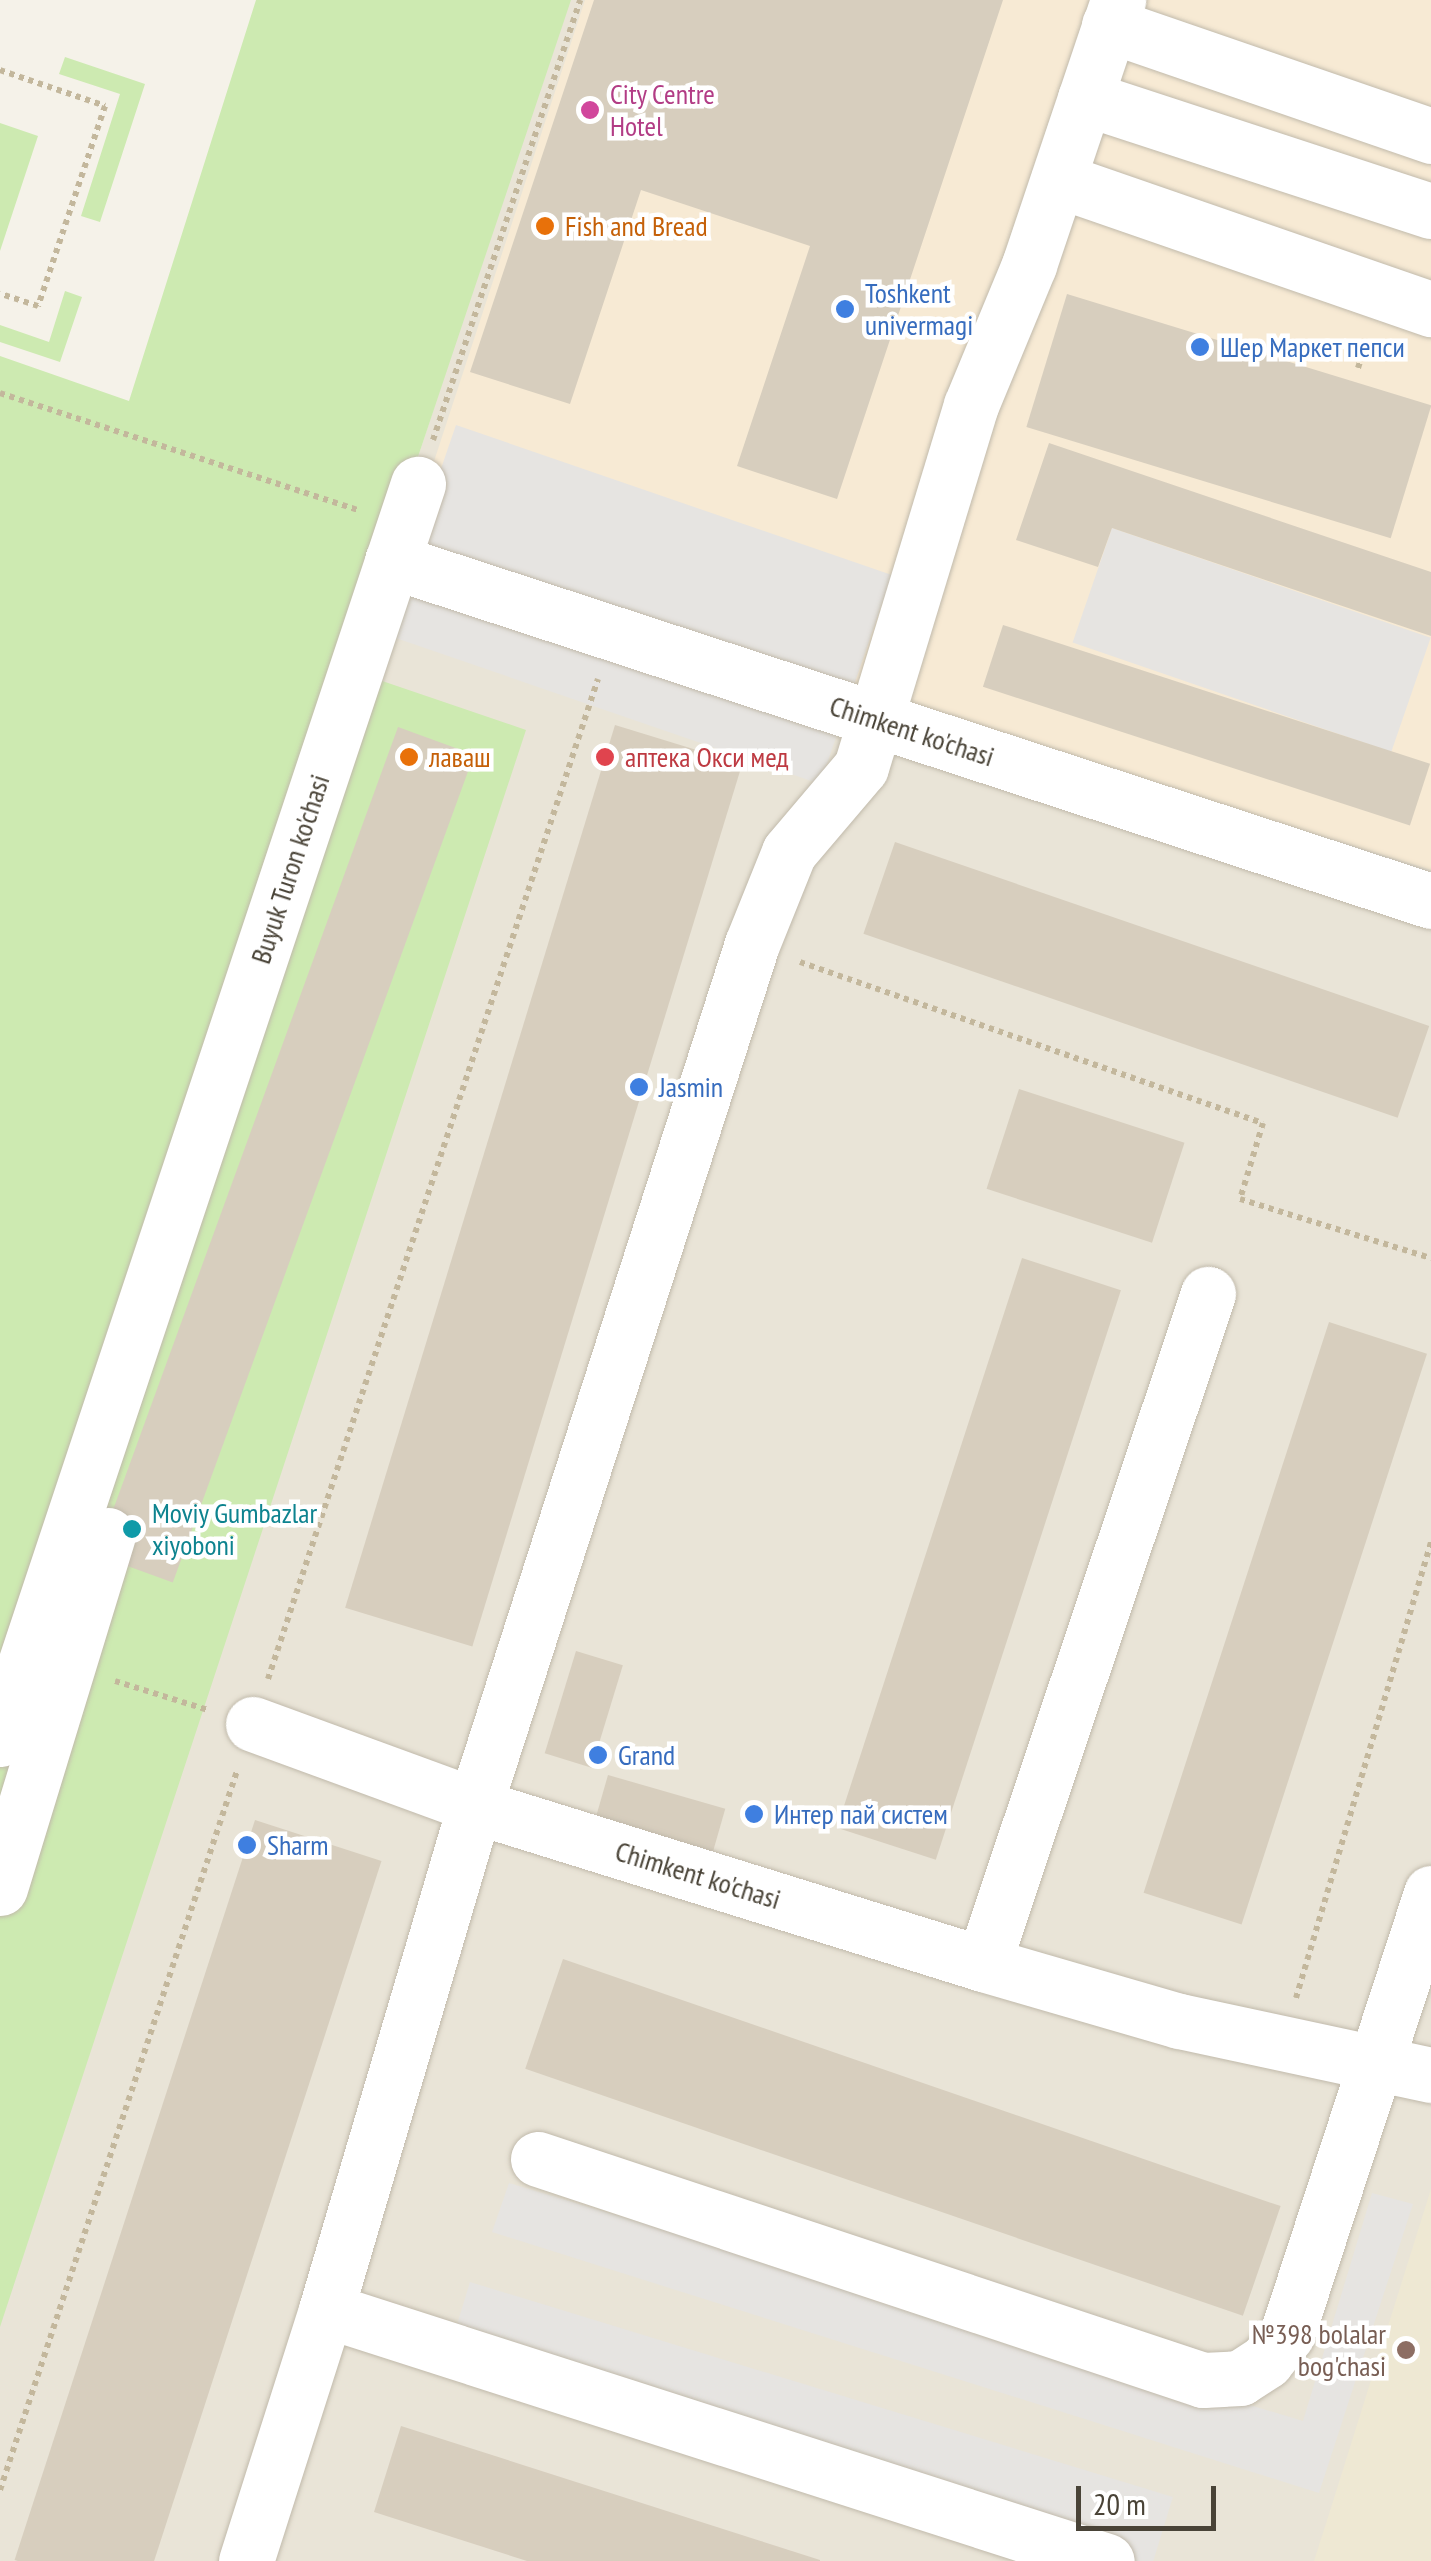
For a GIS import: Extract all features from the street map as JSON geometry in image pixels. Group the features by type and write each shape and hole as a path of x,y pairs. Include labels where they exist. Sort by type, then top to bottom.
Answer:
{"street":[{"path":"246,2561 326,2310 476,1806 752,944 789,852 869,744 971,405 1029,265 1114,13 1431,136"},
{"path":"1086,98 1431,211"},
{"path":"1058,180 1431,309"},
{"name":"Chimkent ko'chasi","path":"405,524 613,634 869,744 1431,902"},
{"name":"Buyuk Turon ko'chasi","path":"0,1738 405,524"},
{"path":"0,1888 66,1666 373,730"},
{"path":"983,1964 1208,1294"},
{"name":"Chimkent ko'chasi","path":"253,1724 476,1806 983,1964 1179,2021 1431,2075"},
{"path":"538,2159 1202,2380 1240,2378 1266,2361 1288,2334 1431,1893"},
{"path":"326,2310 1107,2561"}],"path":[{"path":"0,392 405,524 580,0"},
{"path":"0,70 105,106 38,306 0,294"},
{"path":"0,2490 613,634"},
{"path":"752,944 1263,1123 1240,1199 1431,1258"},
{"path":"1291,2014 1431,1540"},
{"path":"66,1666 253,1724"}],"shaded area":[{"path":"567,0 1431,0 1431,2561 0,2561 0,1739"},
{"path":"585,0 1431,0 1431,870 405,550"},
{"path":"456,425 892,575 820,784 384,634"},
{"path":"1112,528 1431,638 1391,752 1073,642"},
{"path":"509,2183 1303,2421 1372,2193 1413,2204 1319,2493 492,2232"},
{"name":"№398 bolalar bog'chasi","path":"1431,2189 1431,2561 1314,2561 1330,2511"},
{"path":"470,2282 1173,2497 1153,2561 1123,2561 448,2355"}],"green space":[{"name":"Moviy Gumbazlar xiyoboni","path":"256,0 571,0 347,669 526,730 0,2327 0,356 129,401"},
{"path":"65,57 145,84 100,222 81,216 120,94 59,74"},
{"path":"0,123 38,136 0,251"},
{"path":"65,291 82,297 60,362 0,342 0,325 49,342"}],"building":[{"name":"Toshkent univermagi","path":"594,0 1003,0 837,499 737,466 810,246 641,190 570,404 470,372"},
{"path":"1067,294 1431,405 1391,538 1026,427"},
{"path":"1049,443 1431,572 1431,636 1112,528 1098,567 1016,540"},
{"path":"1003,625 1430,764 1410,826 983,687"},
{"path":"615,725 742,764 472,1647 345,1608"},
{"path":"398,727 474,755 173,1583 97,1555"},
{"path":"895,842 1429,1026 1398,1118 863,934"},
{"path":"1019,1089 1184,1143 1152,1243 987,1189"},
{"path":"1022,1258 1121,1290 936,1860 837,1828"},
{"path":"1329,1322 1427,1354 1242,1924 1144,1893"},
{"path":"576,1651 623,1665 592,1768 545,1753"},
{"path":"608,1775 725,1809 711,1858 594,1824"},
{"path":"255,1820 381,1861 154,2561 15,2560"},
{"path":"563,1959 1281,2206 1243,2316 525,2069"},
{"path":"401,2426 820,2561 527,2561 374,2512"}],"place":[{"name":"City Centre Hotel","path":"590,110"},
{"name":"Fish and Bread","path":"545,226"},
{"name":"Toshkent univermagi","path":"845,309"},
{"name":"Шер Маркет пепси","path":"1200,347"},
{"name":"лаваш","path":"409,757"},
{"name":"аптека Окси мед","path":"605,757"},
{"name":"Jasmin","path":"639,1087"},
{"name":"Moviy Gumbazlar xiyoboni","path":"132,1529"},
{"name":"Grand","path":"598,1755"},
{"name":"Интер пай систем","path":"754,1814"},
{"name":"Sharm","path":"247,1845"},
{"name":"№398 bolalar bog'chasi","path":"1406,2350"}]}
